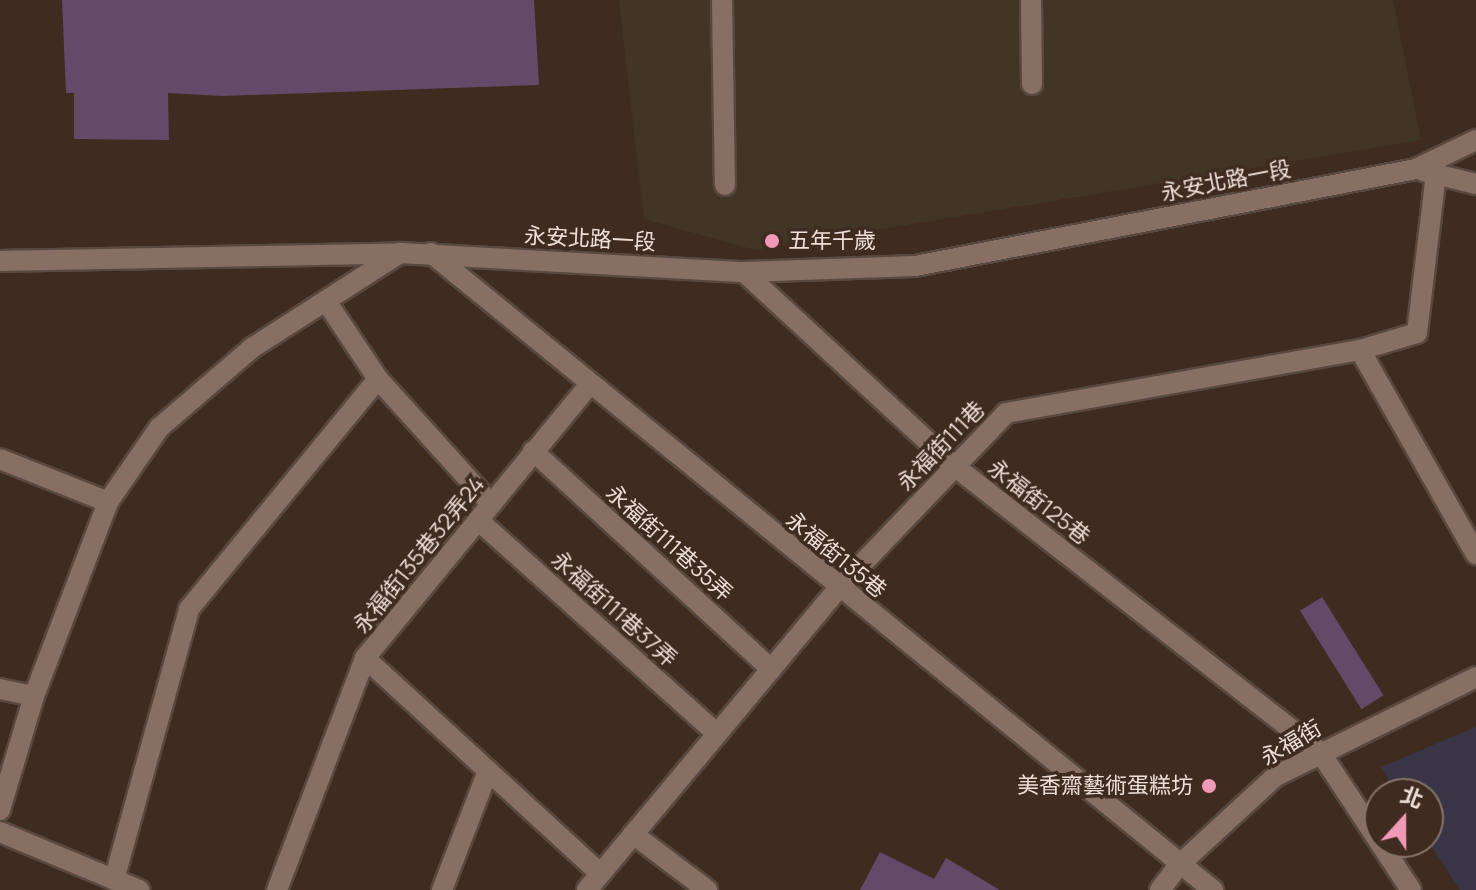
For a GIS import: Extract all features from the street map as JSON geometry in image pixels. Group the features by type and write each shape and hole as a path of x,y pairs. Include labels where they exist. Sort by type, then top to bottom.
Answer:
{"street":[{"path":"722,0 725,185"},
{"path":"1031,0 1032,84"},
{"name":"永安北路一段","path":"0,261 431,253 744,272 915,266 1416,169 1476,140"},
{"path":"1416,169 1476,184"},
{"name":"永福街111巷","path":"587,890 839,588 953,465 1006,413 1360,350 1417,333 1436,174"},
{"path":"0,810 34,696 108,502 159,428 252,348 400,253"},
{"name":"永福街135巷","path":"431,253 1178,866 1213,890"},
{"name":"永福街125巷","path":"744,272 953,465 1320,752 1411,890"},
{"path":"326,301 378,379 491,504"},
{"path":"1360,350 1476,554"},
{"path":"114,880 189,609 378,379"},
{"name":"永福街135巷32弄24","path":"590,384 365,658 600,873"},
{"name":"永福街111巷35弄","path":"533,451 771,669"},
{"path":"0,459 108,502"},
{"name":"永福街111巷37弄","path":"478,520 717,734"},
{"path":"277,890 365,658"},
{"name":"永福街","path":"1160,890 1178,866 1276,776 1476,677"},
{"path":"0,689 34,696"},
{"path":"442,890 488,771"},
{"path":"0,832 139,890"},
{"path":"633,834 707,890"}],"shaded area":[{"path":"619,0 1393,0 1421,140 755,250 644,219"},
{"path":"1476,727 1476,890 1460,890 1439,858 1444,858 1444,778 1388,778 1381,767"}],"building":[{"path":"62,0 534,0 539,85 222,96 168,93 169,140 74,139 74,93 66,93"},
{"path":"1322,597 1383,695 1361,709 1300,611"},
{"path":"880,852 934,879 946,858 1000,890 860,890"}],"place":[{"name":"五年千歲","path":"772,241"},
{"name":"美香齋藝術蛋糕坊","path":"1209,786"}]}
